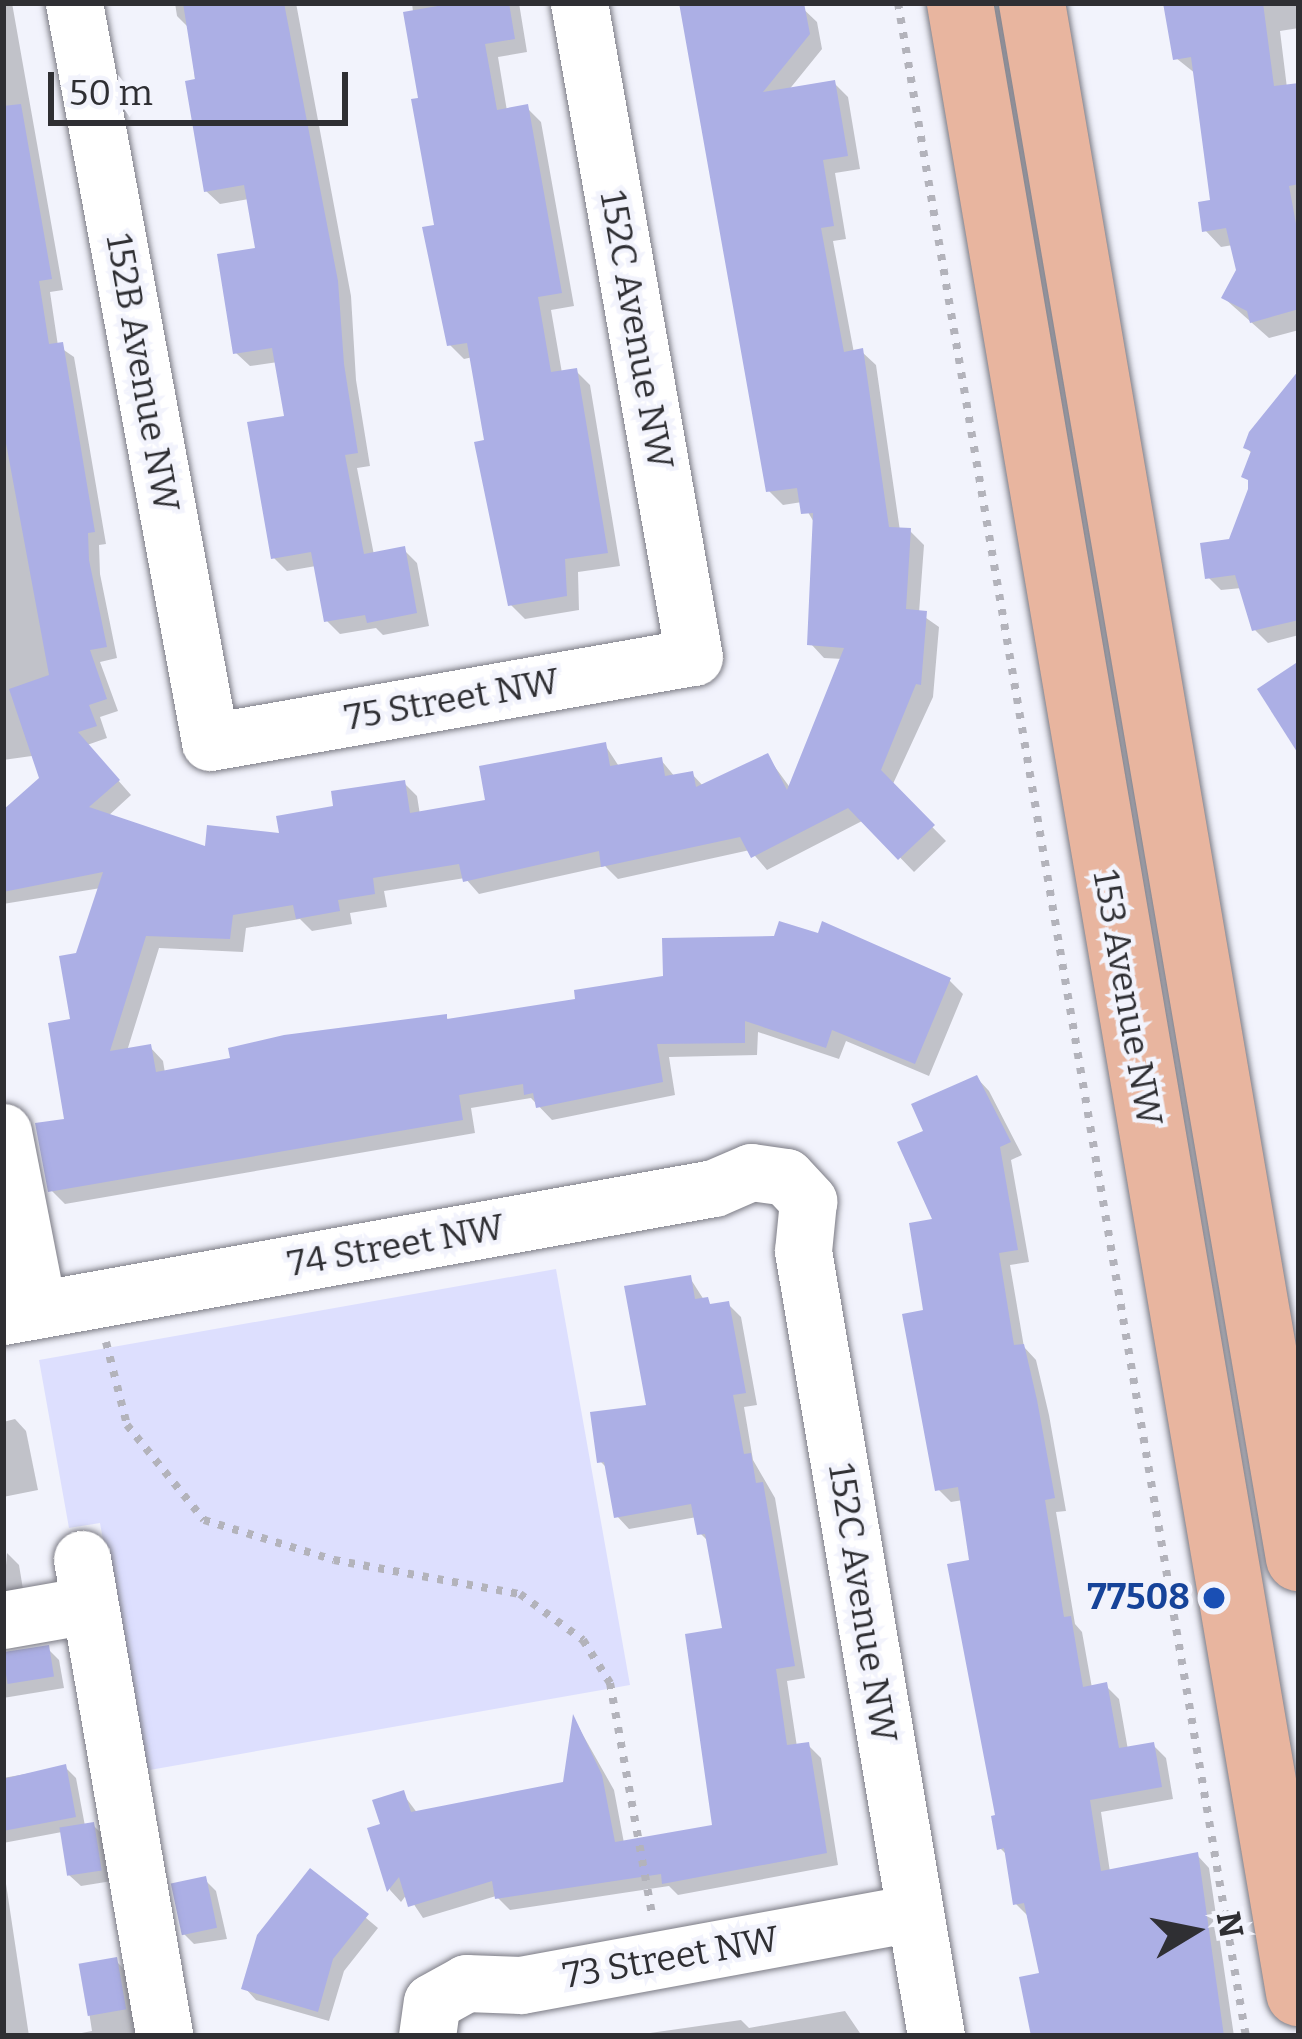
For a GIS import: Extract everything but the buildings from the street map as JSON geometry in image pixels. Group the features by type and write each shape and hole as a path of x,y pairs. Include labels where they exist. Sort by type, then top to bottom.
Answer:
{"main road":[{"name":"153 Avenue NW","path":"960,3 1299,1993"},
{"name":"153 Avenue NW","path":"1032,3 1289,1452 1299,1558"}],"street":[{"name":"152B Avenue NW","path":"74,3 210,742"},
{"name":"152C Avenue NW","path":"579,3 694,657"},
{"name":"75 Street NW","path":"210,742 694,657"},
{"path":"3,1132 21,1313"},
{"name":"74 Street NW","path":"21,1313 714,1188 752,1172 786,1177"},
{"name":"152C Avenue NW","path":"786,1177 808,1201 803,1251 936,2036"},
{"path":"1206,1468 1289,1452"},
{"path":"3,1620 85,1582 164,2036"},
{"name":"73 Street NW","path":"429,2019 466,1983 521,1985 913,1913"}],"path":[{"path":"898,3 1246,2036"},
{"path":"95,1300 127,1425 204,1520 334,1560 520,1594 583,1640 610,1684 661,1960"}],"shaded area":[{"path":"556,1269 630,1685 144,1771 100,1523 69,1528 39,1360"}],"place":[{"name":"77508","path":"1214,1598"}]}
